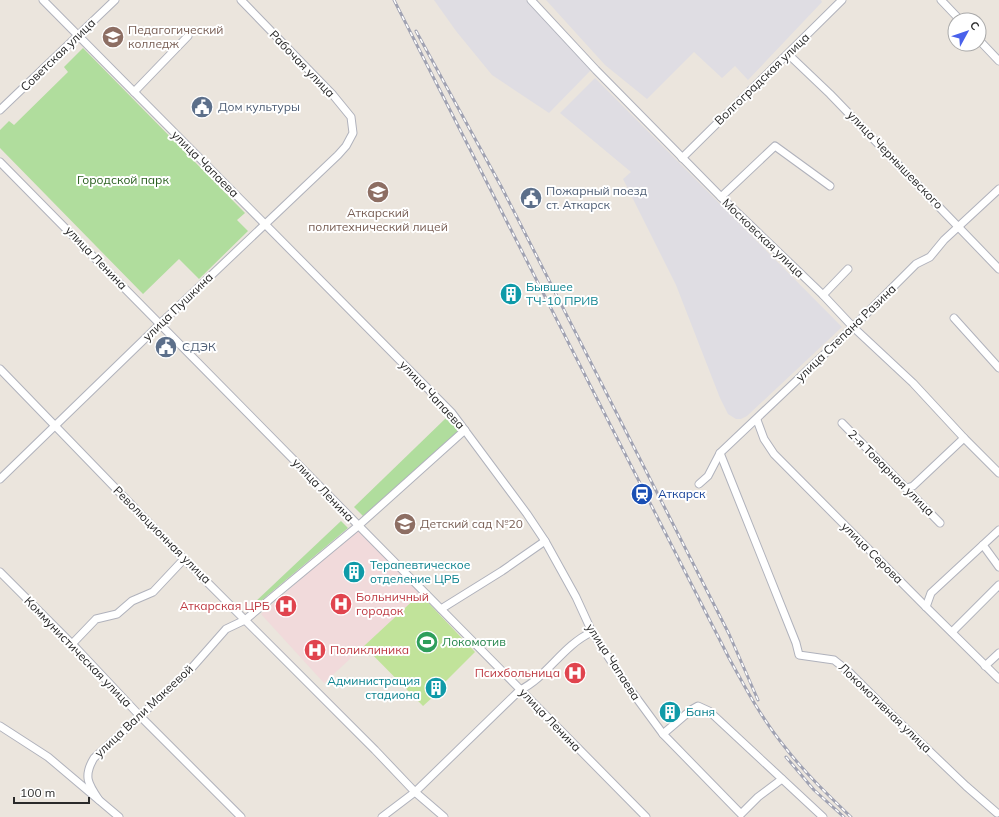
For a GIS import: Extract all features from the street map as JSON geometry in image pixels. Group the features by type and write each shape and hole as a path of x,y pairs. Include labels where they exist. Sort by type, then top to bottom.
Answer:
{"street":[{"name":"улица Чапаева","path":"43,0 264,225 452,413 528,514 576,597 592,632 624,681 663,734 740,816 758,797 782,779"},
{"name":"Советская улица","path":"0,110 115,0"},
{"name":"Рабочая улица","path":"241,0 333,95 351,117 353,133"},
{"name":"Московская улица","path":"531,0 596,70 682,158 823,295 853,327 913,383 999,473"},
{"name":"Волгоградская улица","path":"682,158 842,0"},
{"path":"941,0 952,12"},
{"path":"134,92 188,36"},
{"path":"987,48 999,61"},
{"name":"улица Чернышевского","path":"788,54 830,94 999,269"},
{"name":"улица Пушкина","path":"0,479 338,155 346,146 353,133"},
{"path":"721,197 775,146 830,186"},
{"name":"улица Ленина","path":"0,162 646,817"},
{"name":"улица Степана Разина","path":"699,484 708,476 720,453 853,327 916,264 930,257 944,240 960,227 999,189"},
{"path":"823,295 848,269"},
{"path":"954,318 999,368"},
{"name":"Революционная улица","path":"0,369 184,559 380,754 415,792 444,817"},
{"name":"улица Серова","path":"756,420 764,439 774,454 999,679"},
{"name":"2-я Товарная улица","path":"842,423 940,523"},
{"name":"улица Вали Макеевой","path":"99,800 88,784 88,768 94,758 189,671 226,629 245,620 358,526 465,430"},
{"path":"907,488 913,486 964,438"},
{"name":"Локомотивная улица","path":"720,453 800,655 834,660 848,671 997,815"},
{"path":"926,607 931,593 999,530"},
{"path":"441,608 502,571 545,541"},
{"path":"983,545 999,567"},
{"path":"72,644 96,619 117,614 132,601 153,592 184,559"},
{"name":"Коммунистическая улица","path":"1,573 241,817"},
{"path":"952,632 999,585"},
{"path":"382,817 415,792 520,690 529,686 565,650 583,636 592,632"},
{"path":"985,666 999,653"},
{"path":"663,734 691,710 698,706 709,711 823,817"},
{"path":"0,726 48,757 119,817"},
{"path":"997,815 999,805"}],"shaded area":[{"path":"434,0 526,0 591,70 549,113 492,75 456,31"},
{"path":"546,0 821,0 822,2 748,80 735,66 722,78 694,52 647,99 605,65"},
{"path":"595,78 842,327 747,416 741,419 736,419 728,414 720,398 676,285 623,179 631,172 560,113"},
{"name":"Детский сад №20","path":"401,515 414,528 406,535 401,530 403,528 395,520"},
{"name":"Больничный городок","path":"358,529 420,594 324,683 261,614"}],"green space":[{"name":"Городской парк","path":"83,48 245,213 237,220 248,231 199,279 179,259 143,294 0,148 0,130 9,121 14,125 68,72 64,67"},
{"path":"446,418 459,431 363,516 354,507"},
{"path":"341,521 348,528 256,605 254,603"},
{"name":"Локомотив","path":"420,594 475,652 442,685 437,680 428,690 434,696 423,706 364,646"}],"railway":[{"path":"394,0 729,658 755,704 776,736 816,783 851,817"},
{"path":"416,31 502,188 729,634 758,700"},
{"path":"786,757 814,790 844,817"}],"place":[{"name":"Педагогический колледж","path":"113,37"},
{"name":"Дом культуры","path":"202,107"},
{"name":"Аткарский политехнический лицей","path":"378,192"},
{"name":"Пожарный поезд ст. Аткарск","path":"531,198"},
{"name":"Бывшее ТЧ-10 ПРИВ","path":"511,294"},
{"name":"СДЭК","path":"166,347"},
{"name":"Аткарск","path":"642,494"},
{"name":"Детский сад №20","path":"405,524"},
{"name":"Терапевтическое отделение ЦРБ","path":"354,572"},
{"name":"Больничный городок","path":"341,604"},
{"name":"Аткарская ЦРБ","path":"286,606"},
{"name":"Локомотив","path":"427,642"},
{"name":"Поликлиника","path":"315,650"},
{"name":"Психбольница","path":"575,673"},
{"name":"Администрация стадиона","path":"436,688"},
{"name":"Баня","path":"670,712"}]}
